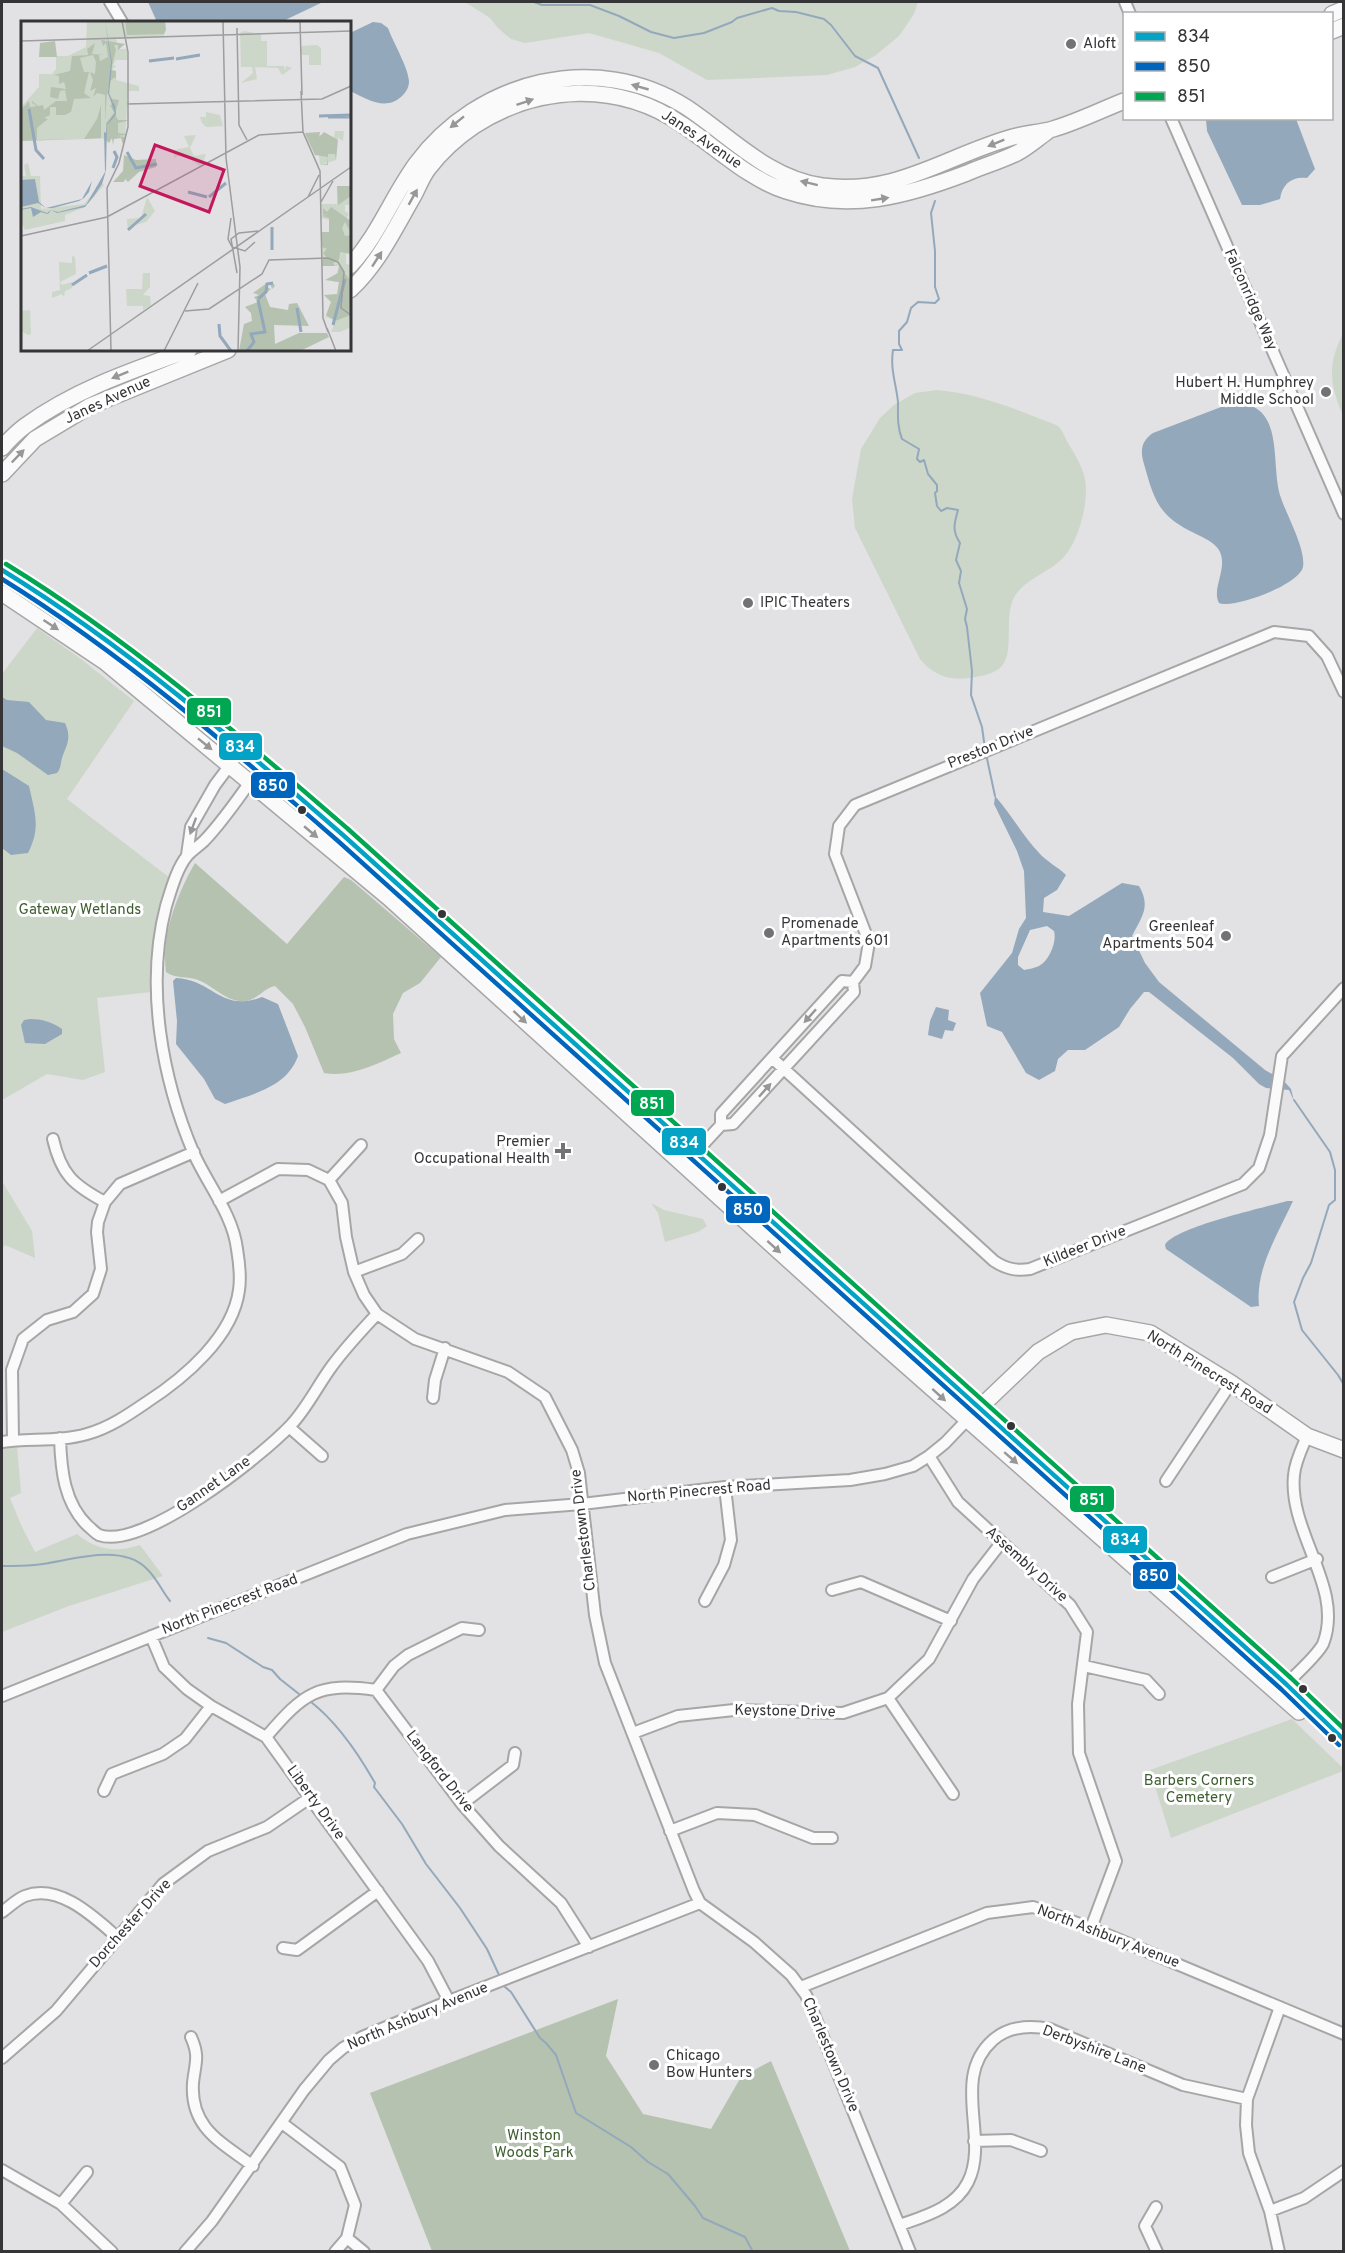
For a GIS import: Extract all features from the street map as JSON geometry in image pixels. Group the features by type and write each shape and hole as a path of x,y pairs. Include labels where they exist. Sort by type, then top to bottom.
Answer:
{"main road":[{"name":"Janes Avenue","path":"351,265 370,240 417,163 456,122 474,109 514,89 550,80 596,78 622,82 664,95 700,117 742,150 779,172 801,181 839,188 881,184 902,179 1012,137 1052,129 1123,102"},
{"name":"Janes Avenue","path":"351,289 372,266 427,171 456,138 485,120 525,101 545,96 589,94 616,96 639,103 662,112 765,182 787,191 838,201 877,200 918,191 1017,153 1052,129"},
{"name":"Janes Avenue","path":"2,448 24,426 60,404 122,375 186,351"},
{"name":"Janes Avenue","path":"2,474 35,439 90,406 226,351"},
{"path":"2,570 69,612 119,648 343,834 978,1408 1282,1688 1344,1752"},
{"path":"2,593 105,662 389,898 967,1420 1344,1740"},
{"name":"North Pinecrest Road","path":"967,1420 1038,1352 1071,1332 1106,1325 1150,1333 1232,1383 1307,1436 1344,1450"}],"street":[{"path":"110,2 121,21"},
{"name":"Falconridge Way","path":"1172,120 1344,514"},
{"name":"Preston Drive","path":"721,1125 733,1124 854,993 853,982 865,966 869,942 834,854 839,826 855,805 1274,632 1309,636 1327,656 1344,692"},
{"path":"188,855 191,827 215,785 242,749"},
{"path":"2,1442 86,1435 108,1426 175,1384 206,1354 228,1322 239,1290 237,1248 233,1232 194,1152 165,1068 160,1038 159,947 166,906 181,866 188,855 204,841 262,765"},
{"name":"Preston Drive","path":"684,1165 721,1125 722,1114 842,981 853,982"},
{"name":"Kildeer Drive","path":"772,1058 994,1261 1003,1267 1030,1269 1242,1184 1259,1168 1270,1135 1282,1056 1344,988"},
{"path":"53,1139 58,1160 68,1176 83,1191 105,1202"},
{"path":"219,1201 278,1169 308,1170 329,1180 361,1144"},
{"path":"13,1440 12,1370 23,1339 47,1320 73,1312 93,1294 101,1269 97,1232 105,1202 120,1184 194,1152"},
{"name":"Charlestown Drive","path":"329,1180 342,1203 354,1272 364,1295 377,1314 415,1339 508,1372 545,1397 577,1463 595,1615 605,1663 670,1830"},
{"path":"354,1272 402,1254 418,1239"},
{"name":"Gannet Lane","path":"60,1438 61,1472 79,1517 98,1535 127,1536 162,1520 202,1497 246,1465 290,1427 332,1366 377,1314"},
{"path":"433,1398 435,1380 445,1348"},
{"path":"1166,1481 1232,1383"},
{"name":"North Pinecrest Road","path":"2,1696 407,1534 505,1510 725,1488 869,1477 901,1470 929,1456 967,1420"},
{"path":"290,1427 322,1456"},
{"path":"1282,1688 1323,1645 1331,1622 1332,1599 1300,1516 1295,1495 1294,1476 1307,1436"},
{"name":"Assembly Drive","path":"929,1456 958,1502 1070,1605 1087,1632 1078,1704 1080,1753 1116,1861 1091,1928"},
{"path":"705,1601 723,1565 731,1540 725,1488"},
{"name":"Keystone Drive","path":"633,1733 678,1716 734,1710 843,1713 888,1698 929,1659 973,1579 1001,1543"},
{"path":"1272,1577 1317,1559"},
{"path":"832,1590 861,1582 951,1621"},
{"path":"266,1737 290,1710 310,1694 330,1688 350,1687 376,1690 394,1666 408,1655 462,1628 479,1630"},
{"name":"Liberty Drive","path":"151,1636 164,1667 187,1689 211,1707 266,1737 428,1961 449,2001"},
{"path":"1084,1666 1146,1680 1159,1694"},
{"name":"Langford Drive","path":"376,1690 462,1804 499,1846 561,1902 589,1947"},
{"path":"888,1698 953,1794"},
{"path":"104,1791 112,1774 163,1754 185,1739 211,1707"},
{"path":"462,1804 513,1765 515,1753"},
{"name":"Dorchester Drive","path":"2,2058 56,2011 163,1884 208,1851 267,1827 311,1797"},
{"path":"700,1903 670,1830 717,1813 756,1815 813,1838 832,1838"},
{"path":"284,1948 297,1950 378,1891"},
{"path":"2,1912 26,1896 53,1894 85,1909 117,1937"},
{"name":"Charlestown Drive","path":"700,1903 754,1942 791,1975 801,1988 810,2003 910,2252"},
{"name":"North Ashbury Avenue","path":"185,2252 212,2221 253,2166 304,2090 328,2060 343,2048 362,2037 449,2001 700,1903"},
{"name":"North Ashbury Avenue","path":"801,1988 987,1913 1032,1907 1091,1928 1344,2034"},
{"path":"1279,2252 1270,2211 1250,2153 1246,2125 1247,2099 1281,2007"},
{"name":"Derbyshire Lane","path":"900,2225 937,2211 960,2194 971,2173 974,2141 972,2081 975,2066 994,2039 1018,2028 1038,2027 1050,2030 1183,2085 1247,2099"},
{"path":"191,2037 197,2054 193,2099 199,2118 208,2132 253,2166"},
{"path":"282,2123 340,2168 355,2205 347,2238 335,2252"},
{"path":"974,2141 1011,2140 1041,2151"},
{"path":"2,2170 62,2204 112,2252"},
{"path":"1270,2211 1304,2198 1344,2171"},
{"path":"62,2204 87,2172"},
{"path":"1156,2207 1145,2226 1157,2252"},
{"path":"347,2238 364,2252"}],"green space":[{"path":"465,2 918,2 914,14 899,36 876,55 855,67 827,75 707,80 659,53 589,33 525,43 511,39 490,18"},
{"path":"1343,333 1344,412 1342,413 1332,373 1335,354"},
{"path":"937,390 989,400 1059,427 1079,463 1086,484 1083,514 1069,550 1058,563 1029,582 1013,599 1005,661 993,672 961,679 941,675 930,669 920,659 855,528 852,499 861,449 880,418 894,405 915,393"},
{"name":"Gateway Wetlands","path":"37,628 134,701 67,799 170,878 158,920 151,992 97,998 105,1072 83,1080 47,1074 2,1100 2,674"},
{"path":"195,863 287,944 344,877 351,880 441,957 420,983 403,993 393,1014 394,1039 401,1053 353,1072 324,1073 293,1004 275,986 250,1000 239,1001 227,997 198,980 174,976 166,972 168,930 182,888"},
{"path":"2,1181 32,1231 35,1258 5,1245 2,1249"},
{"path":"651,1203 664,1210 703,1219 707,1226 698,1232 665,1242 658,1213"},
{"path":"17,1446 21,1493 10,1498 35,1552 77,1534 92,1544 107,1549 123,1549 140,1545 163,1576 69,1606 2,1632 2,1448"},
{"name":"Barbers Corners Cemetery","path":"1292,1719 1343,1768 1343,1771 1171,1838 1150,1770"},
{"name":"Winston Woods Park","path":"618,1999 606,2056 643,2114 711,2129 741,2077 771,2061 850,2251 432,2251 370,2093"}],"water":[{"path":"148,2 323,2 283,21 157,21"},
{"path":"373,22 381,23 388,28 408,75 408,88 401,97 389,103 382,103 351,91 351,33"},
{"path":"1206,120 1296,120 1315,169 1307,178 1297,178 1285,185 1280,199 1260,205 1242,205 1207,131"},
{"path":"1229,404 1248,405 1260,412 1268,422 1273,436 1281,498 1302,551 1303,567 1299,574 1279,588 1251,599 1227,604 1219,603 1217,597 1222,564 1219,550 1209,540 1174,521 1160,507 1152,489 1142,451 1146,439 1153,433"},
{"path":"2,697 7,700 29,702 46,720 65,723 68,739 57,773 48,775 17,753 2,746"},
{"path":"2,769 29,786 36,828 28,853 11,855 2,848"},
{"path":"995,796 1040,854 1066,875 1057,890 1044,898 1043,912 1069,916 1122,883 1139,886 1143,893 1145,906 1132,936 1145,963 1159,982 1265,1070 1283,1080 1291,1089 1294,1101 1289,1090 1266,1088 1259,1084 1233,1058 1149,992 1144,992 1119,1027 1085,1050 1068,1050 1058,1059 1055,1071 1039,1080 1026,1073 1002,1032 987,1026 980,993 1012,953 1019,929 1026,918 1024,871 994,804","holes":["1047,926 1054,931 1052,950 1043,963 1024,970 1018,965 1018,957 1030,930"]},
{"path":"176,978 200,984 227,999 248,1001 262,997 278,1004 298,1056 293,1067 277,1082 258,1093 225,1104 215,1099 204,1079 176,1044 177,1021 173,981"},
{"path":"936,1007 949,1010 948,1020 956,1023 953,1031 945,1030 942,1039 928,1035 930,1021"},
{"path":"24,1020 54,1024 62,1029 62,1034 45,1044 25,1043 21,1025"},
{"path":"1293,1201 1264,1265 1259,1306 1251,1307 1166,1249 1165,1245 1172,1238 1202,1225"}],"waterway":[{"path":"534,2 542,5 590,5 651,32 674,38 704,33 737,18 772,8 824,19 855,56 878,68 919,158"},
{"path":"935,201 931,213 935,251 935,287 939,299 935,303 918,302 911,308 907,322 899,331 899,344 902,350 893,350 893,370 902,439 919,449 917,459 920,462 924,460 928,474 937,485 935,493 937,506 941,511 947,508 958,510 954,527 960,543 956,560 961,571 959,583 967,609 965,619 972,671 971,695 982,727 985,749"},
{"path":"986,754 995,796"},
{"path":"1294,1100 1330,1152 1335,1170 1335,1200 1329,1205 1311,1263 1294,1302 1302,1330 1344,1385"},
{"path":"2,1566 34,1565 92,1556 122,1556 135,1560 146,1568 170,1601"},
{"path":"208,1638 226,1643 263,1667 272,1670 299,1694"},
{"path":"311,1702 339,1729 354,1750 375,1783 374,1787 487,1949 499,1975"},
{"path":"505,1987 511,1992 540,2038 556,2055 576,2113 631,2147 648,2162 668,2174 703,2218 745,2237 753,2252"}],"transit line":[{"name":"851","path":"6,564 52,593 140,656 224,723 348,829 1291,1678 1344,1729"},
{"name":"834","path":"2,570 48,599 136,662 220,729 343,835 1286,1684 1344,1740"},
{"name":"850","path":"2,579 47,608 133,670 257,771 338,841 1281,1689 1339,1745"}],"place":[{"name":"Aloft","path":"1071,44"},
{"name":"Hubert H. Humphrey Middle School","path":"1326,392"},
{"name":"IPIC Theaters","path":"748,603"},
{"name":"Promenade Apartments 601","path":"769,933"},
{"name":"Greenleaf Apartments 504","path":"1226,936"},
{"name":"Premier Occupational Health","path":"563,1151"},
{"name":"Chicago Bow Hunters","path":"654,2065"}]}
